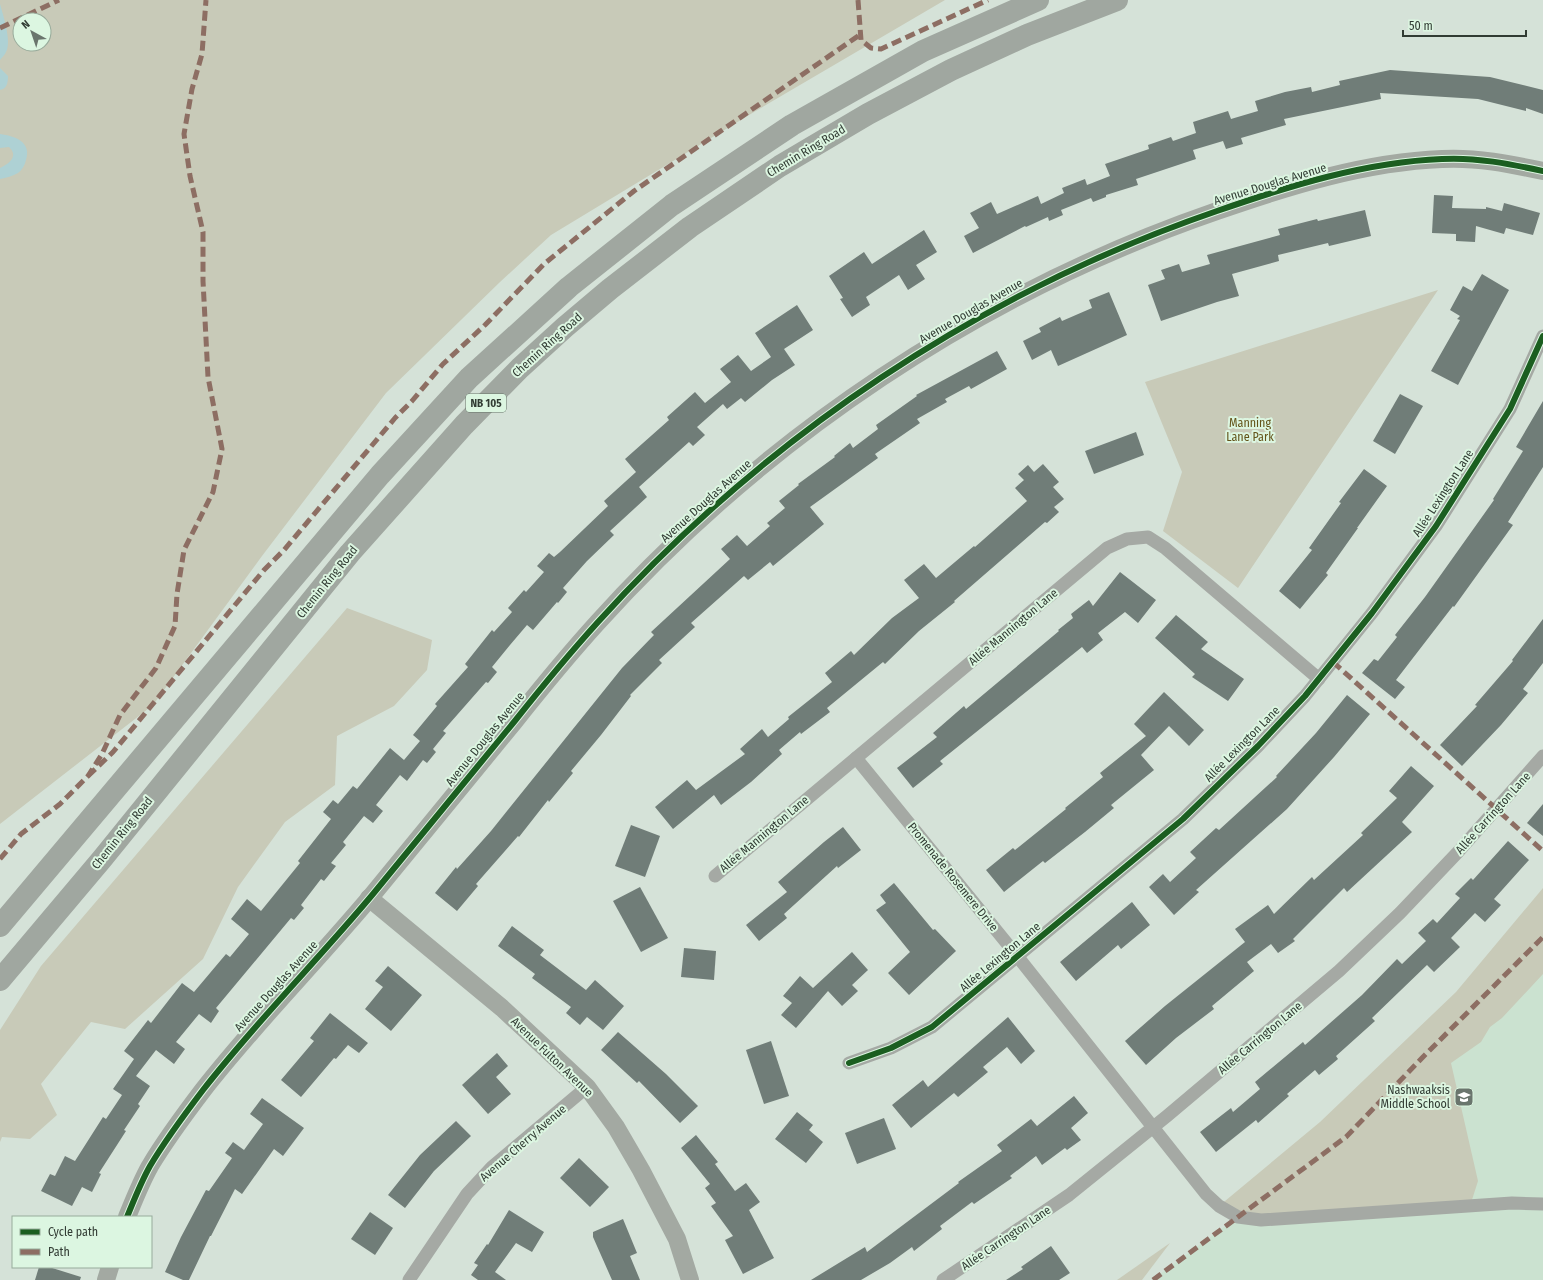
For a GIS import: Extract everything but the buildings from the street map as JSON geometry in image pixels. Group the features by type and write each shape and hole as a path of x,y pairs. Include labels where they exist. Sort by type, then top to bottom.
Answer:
{"highway":[{"name":"NB 105","path":"0,926 380,475 469,378 569,287 672,205 792,125 923,51 1038,0"},
{"name":"Chemin Ring Road","path":"0,980 102,859 350,553 464,425 520,368 565,328 610,289 690,227 780,166 868,114 951,70 1027,35 1117,0"}],"street":[{"name":"Avenue Douglas Avenue","path":"127,1216 148,1170 175,1126 230,1055 369,898 598,622 642,575 691,528 748,477 810,427 870,384 994,308 1070,271 1189,220 1259,196 1325,178 1391,164 1446,158 1509,163 1543,171"},
{"name":"Allée Lexington Lane","path":"849,1062 891,1048 932,1027 1183,819 1258,746 1319,679 1372,613 1436,526 1510,409 1543,336"},
{"name":"Allée Mannington Lane","path":"715,876 1107,548 1127,539 1148,537 1165,548 1319,679"},
{"name":"Allée Carrington Lane","path":"943,1280 1069,1195 1153,1128 1339,971 1378,934 1458,852 1543,756"},
{"name":"Promenade Rosemere Drive","path":"856,758 1018,957 1206,1194 1219,1206 1238,1217 1261,1220 1505,1204 1543,1204"},
{"name":"Avenue Fulton Avenue","path":"369,898 502,1008 587,1088 616,1127 641,1170 677,1239 690,1280"},
{"name":"Avenue Cherry Avenue","path":"409,1280 467,1194 492,1167 587,1088"},
{"path":"106,1280 110,1268"}],"shaded area":[{"name":"Nashwaaksis Middle School","path":"1543,937 1543,1280 1152,1280 1346,1137"}],"green space":[{"path":"0,0 945,0 754,112 551,235 500,282 386,393 262,556 153,705 0,824"},
{"name":"Manning Lane Park","path":"1438,290 1238,588 1163,531 1182,472 1145,382"},
{"path":"347,608 432,640 427,670 394,706 337,736 335,785 285,822 238,887 203,959 125,1029 91,1022 41,1084 57,1115 30,1139 2,1137 0,1142 0,1030 41,966"},
{"path":"1543,888 1543,974 1502,1018 1490,1027 1481,1042 1451,1063 1478,1181 1470,1206 1261,1220 1219,1206 1320,1122 1456,992"},
{"path":"1170,1243 1142,1280 1117,1280"}],"water":[{"path":"0,4 8,35 8,48 0,60"},
{"path":"0,68 8,76 6,87 0,90"},
{"path":"0,134 11,136 21,141 27,149 27,154 25,164 19,172 12,176 0,179 0,168 12,159 13,154 9,147 0,148"}],"marked path":[{"path":"0,28 59,0"},
{"path":"0,859 21,834 60,804 88,776 102,754 120,715 156,668 175,626 177,594 184,550 213,492 222,449 208,377 203,281 203,232 190,176 184,134 192,89 202,54 206,0"},
{"path":"858,0 861,40 871,48 881,49 988,0"},
{"path":"88,776 113,752 264,570 284,550 395,418 412,401 443,364 485,325 544,264 634,191 861,34"},
{"path":"1333,662 1543,851"},
{"path":"1153,1280 1346,1137 1422,1058 1543,937"}],"cycle path":[{"path":"127,1216 150,1166 182,1118 203,1090 244,1040 373,894 576,646 663,554 732,491 805,432 881,378 961,328 1044,284 1129,245 1217,211 1300,184 1356,170 1413,161 1467,159 1543,171"},
{"path":"849,1063 891,1048 932,1027 1183,819 1258,746 1305,696 1372,613 1436,526 1510,409 1543,336"}],"place":[{"name":"Nashwaaksis Middle School","path":"1464,1097"}]}
